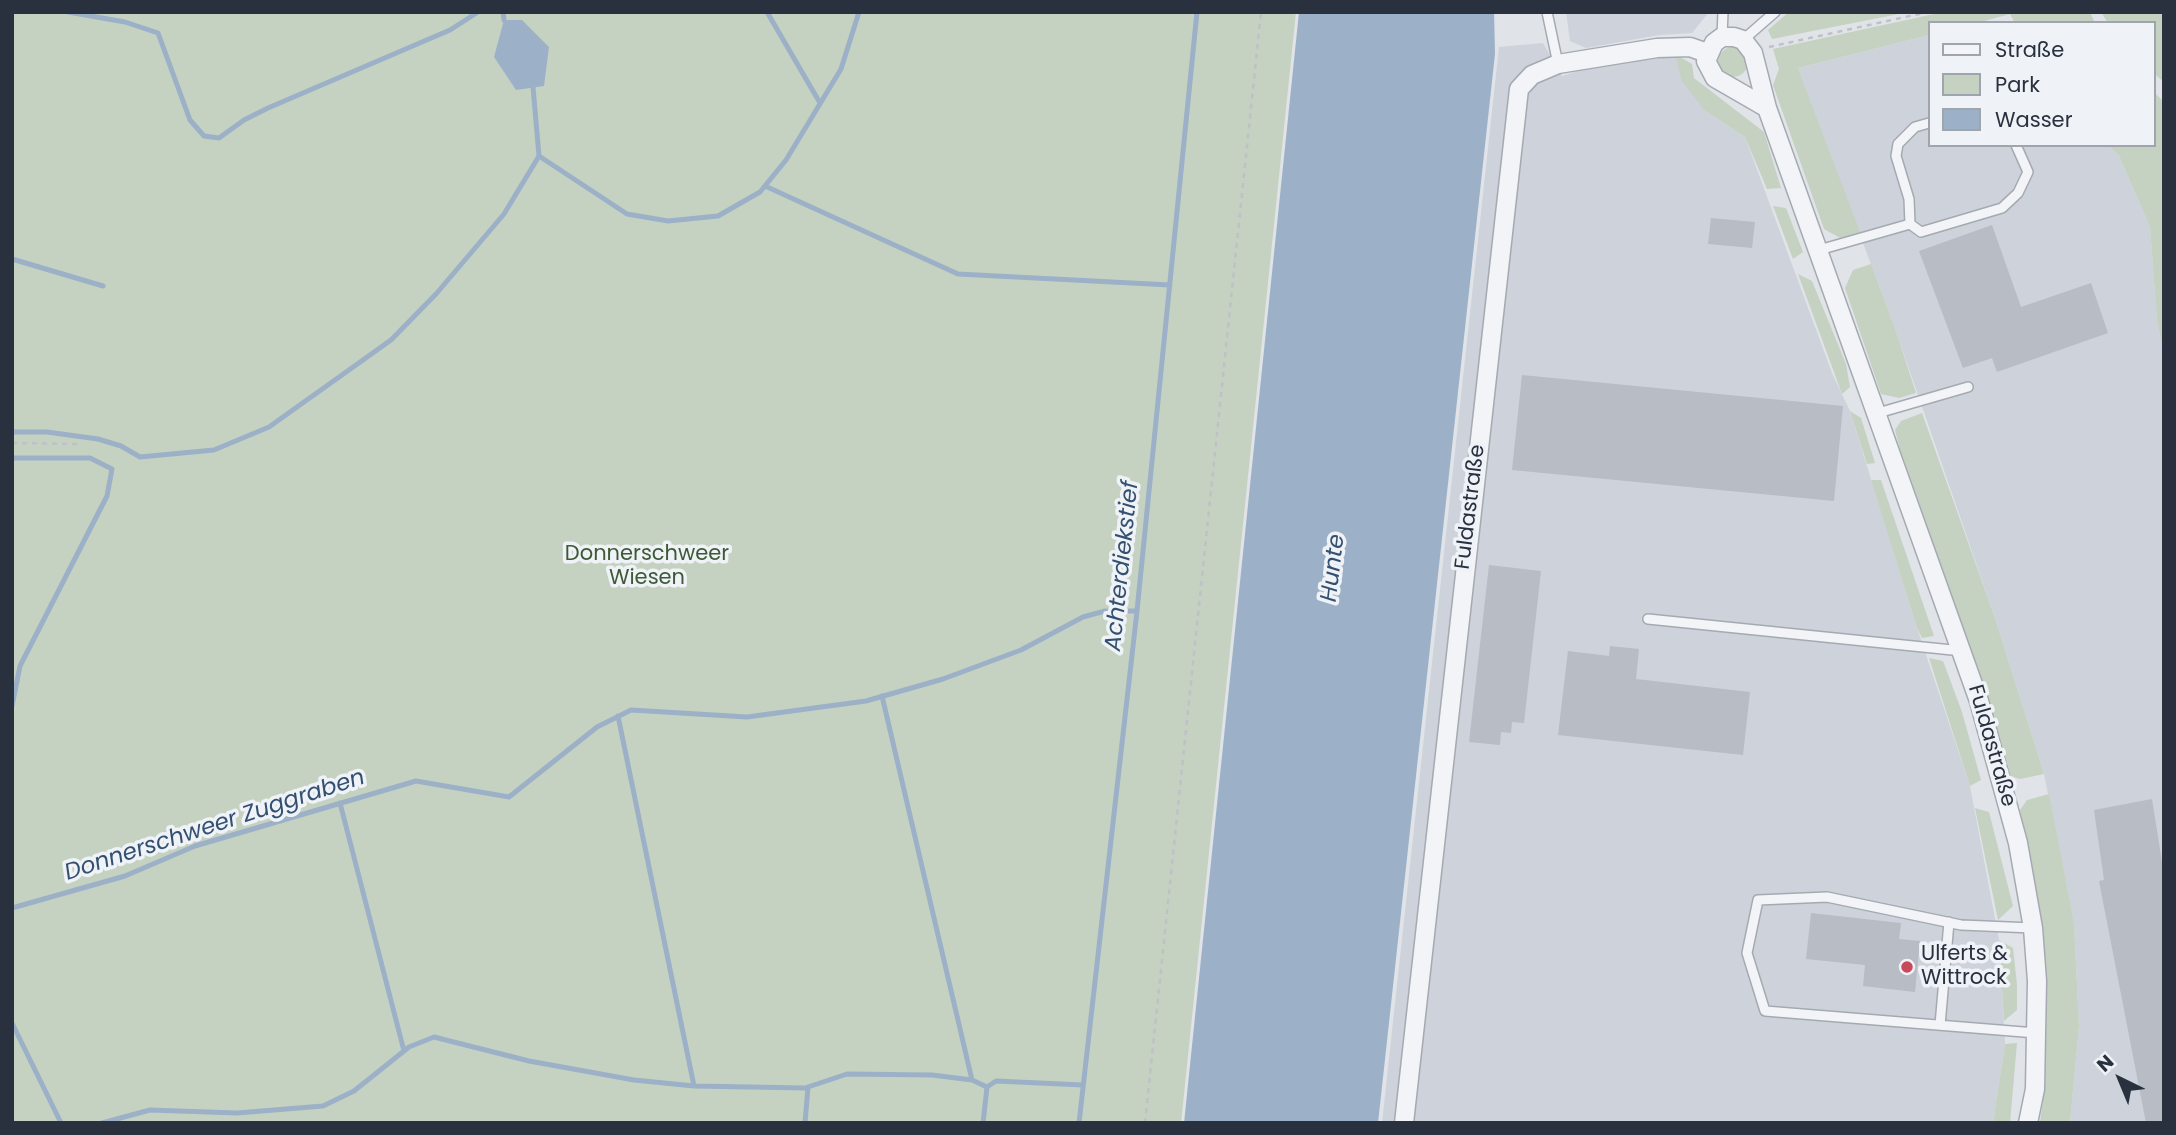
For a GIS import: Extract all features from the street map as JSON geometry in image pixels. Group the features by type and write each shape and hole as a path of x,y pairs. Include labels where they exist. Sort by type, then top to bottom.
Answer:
{"street":[{"path":"1748,47 1722,37 1707,53 1708,68 1715,78 1767,108"},
{"name":"Fuldastraße","path":"1404,1123 1519,89 1532,75 1558,64 1657,48 1690,47 1707,53"},
{"name":"Fuldastraße","path":"1748,47 1767,108 1979,701 2018,843 2033,929 2037,981 2035,1089 2028,1123"}],"lane":[{"path":"1547,12 1558,64"},
{"path":"1722,37 1723,12"},
{"path":"1748,47 1775,12"},
{"path":"1910,224 1909,199 1896,156 1898,144 1915,127 1927,124"},
{"path":"1910,224 1921,232 2002,208 2018,193 2028,172 2017,147"},
{"path":"1819,250 1910,224"},
{"path":"1878,414 1968,387"},
{"path":"1648,619 1962,651"},
{"path":"2033,929 1949,922 1828,897 1758,900 1747,953 1765,1011 2036,1033"},
{"path":"1940,1025 1949,922"}],"path":[{"path":"1145,1123 1261,12"},
{"path":"1748,47 1775,44 1928,12"},
{"path":"12,443 79,444"}],"shaded area":[{"path":"1566,12 1709,12 1692,33 1659,35 1586,48 1570,41"},
{"path":"1927,36 1927,147 2110,147 2119,156 2150,227 2157,321 2164,356 2164,1123 2070,1123 2079,1026 2074,923 2044,774 1995,618 1898,337 1798,68"},
{"path":"1543,43 1562,76 1591,67 1675,54 1704,110 1745,137 1832,373 1850,411 1917,628 1970,786 1999,940 2005,1044 1993,1123 1382,1123 1499,47"}],"green space":[{"name":"Donnerschweer Wiesen","path":"12,12 1296,12 1181,1123 12,1123"},
{"path":"1789,12 1909,12 1772,39 1768,30"},
{"path":"1943,12 2090,12 2094,21 2014,21 2010,14 1984,21 1927,21 1927,36 1798,68 1860,232 1842,239 1824,229 1773,85 1779,69 1773,49"},
{"path":"2101,12 2164,12 2164,82 2155,75 2155,21 2107,21"},
{"path":"1733,47 1744,51 1748,62 1744,73 1733,77 1722,73 1718,62 1722,51"},
{"path":"1675,54 1692,64 1694,78 1764,132 1781,188 1767,189 1745,137 1704,110 1682,81"},
{"path":"2155,93 2164,102 2164,356 2157,321 2150,227 2119,156 2110,147 2155,147"},
{"path":"1773,206 1786,208 1803,252 1793,259"},
{"path":"1871,264 1916,393 1899,398 1881,394 1845,288 1853,270"},
{"path":"1798,274 1812,281 1846,364 1850,387 1842,394"},
{"path":"1850,411 1861,418 1875,463 1867,464"},
{"path":"1922,413 1995,618 2044,774 2020,779 2010,776 1968,642 1895,430 1901,421"},
{"path":"1871,480 1881,480 1934,636 1922,638 1917,628"},
{"path":"1929,658 1943,661 1962,712 1981,780 1970,786"},
{"path":"2049,794 2074,923 2079,1026 2070,1123 2040,1123 2045,1084 2044,957 2020,810 2027,800"},
{"path":"1975,808 1989,812 2013,906 1998,920"},
{"path":"1999,940 2013,948 2017,985 2017,1010 2004,1021"},
{"path":"2017,1043 2010,1123 1993,1123 2005,1044"}],"water":[{"name":"Hunte","path":"1299,12 1494,12 1495,54 1378,1123 1184,1123"},
{"path":"504,20 522,20 549,47 544,86 516,90 494,57"}],"building":[{"path":"1711,218 1755,222 1752,248 1708,244"},
{"path":"1992,225 2021,307 2091,283 2108,333 1997,372 1992,358 1963,368 1919,251"},
{"path":"1522,375 1843,406 1834,501 1512,470"},
{"path":"1489,565 1541,571 1524,723 1512,722 1511,733 1501,732 1500,745 1469,742"},
{"path":"1610,646 1639,649 1636,679 1750,692 1743,755 1558,735 1568,651 1609,656"},
{"path":"2152,799 2164,875 2164,1123 2146,1123 2099,881 2104,880 2094,810"},
{"path":"1811,913 1901,923 1899,939 1920,941 1915,992 1863,986 1865,965 1806,959"}],"waterway":[{"path":"68,12 125,22 158,33 190,120 204,136 219,138 244,120 268,108 450,30 478,12"},
{"path":"503,12 504,20"},
{"path":"767,12 820,103"},
{"name":"Achterdiekstief","path":"539,156 627,214 668,221 718,216 760,192 786,160 841,69 859,12"},
{"name":"Achterdiekstief","path":"1079,1123 1137,611 1197,12"},
{"path":"12,432 47,432 98,439 121,446 140,457 214,450 269,427 391,340 436,294 504,214 539,156 533,87"},
{"path":"765,186 958,274 1170,285"},
{"path":"12,259 103,286"},
{"path":"12,458 90,458 112,469 107,496 20,666 12,706"},
{"name":"Donnerschweer Zuggraben","path":"12,908 125,876 195,846 416,781 509,797 597,727 631,710 747,717 866,701 943,679 1021,650 1083,617 1105,611 1137,611"},
{"path":"882,696 972,1080 987,1087"},
{"path":"618,716 694,1086 805,1088 847,1074 932,1075 972,1080"},
{"path":"340,803 404,1051"},
{"path":"12,1023 61,1123"},
{"path":"102,1123 150,1110 237,1113 323,1106 354,1091 409,1047 434,1037 529,1061 634,1080 694,1086"},
{"path":"983,1123 987,1087 996,1081 1083,1085"},
{"path":"805,1123 808,1087"}],"place":[{"name":"Ulferts & Wittrock","path":"1907,967"}]}
